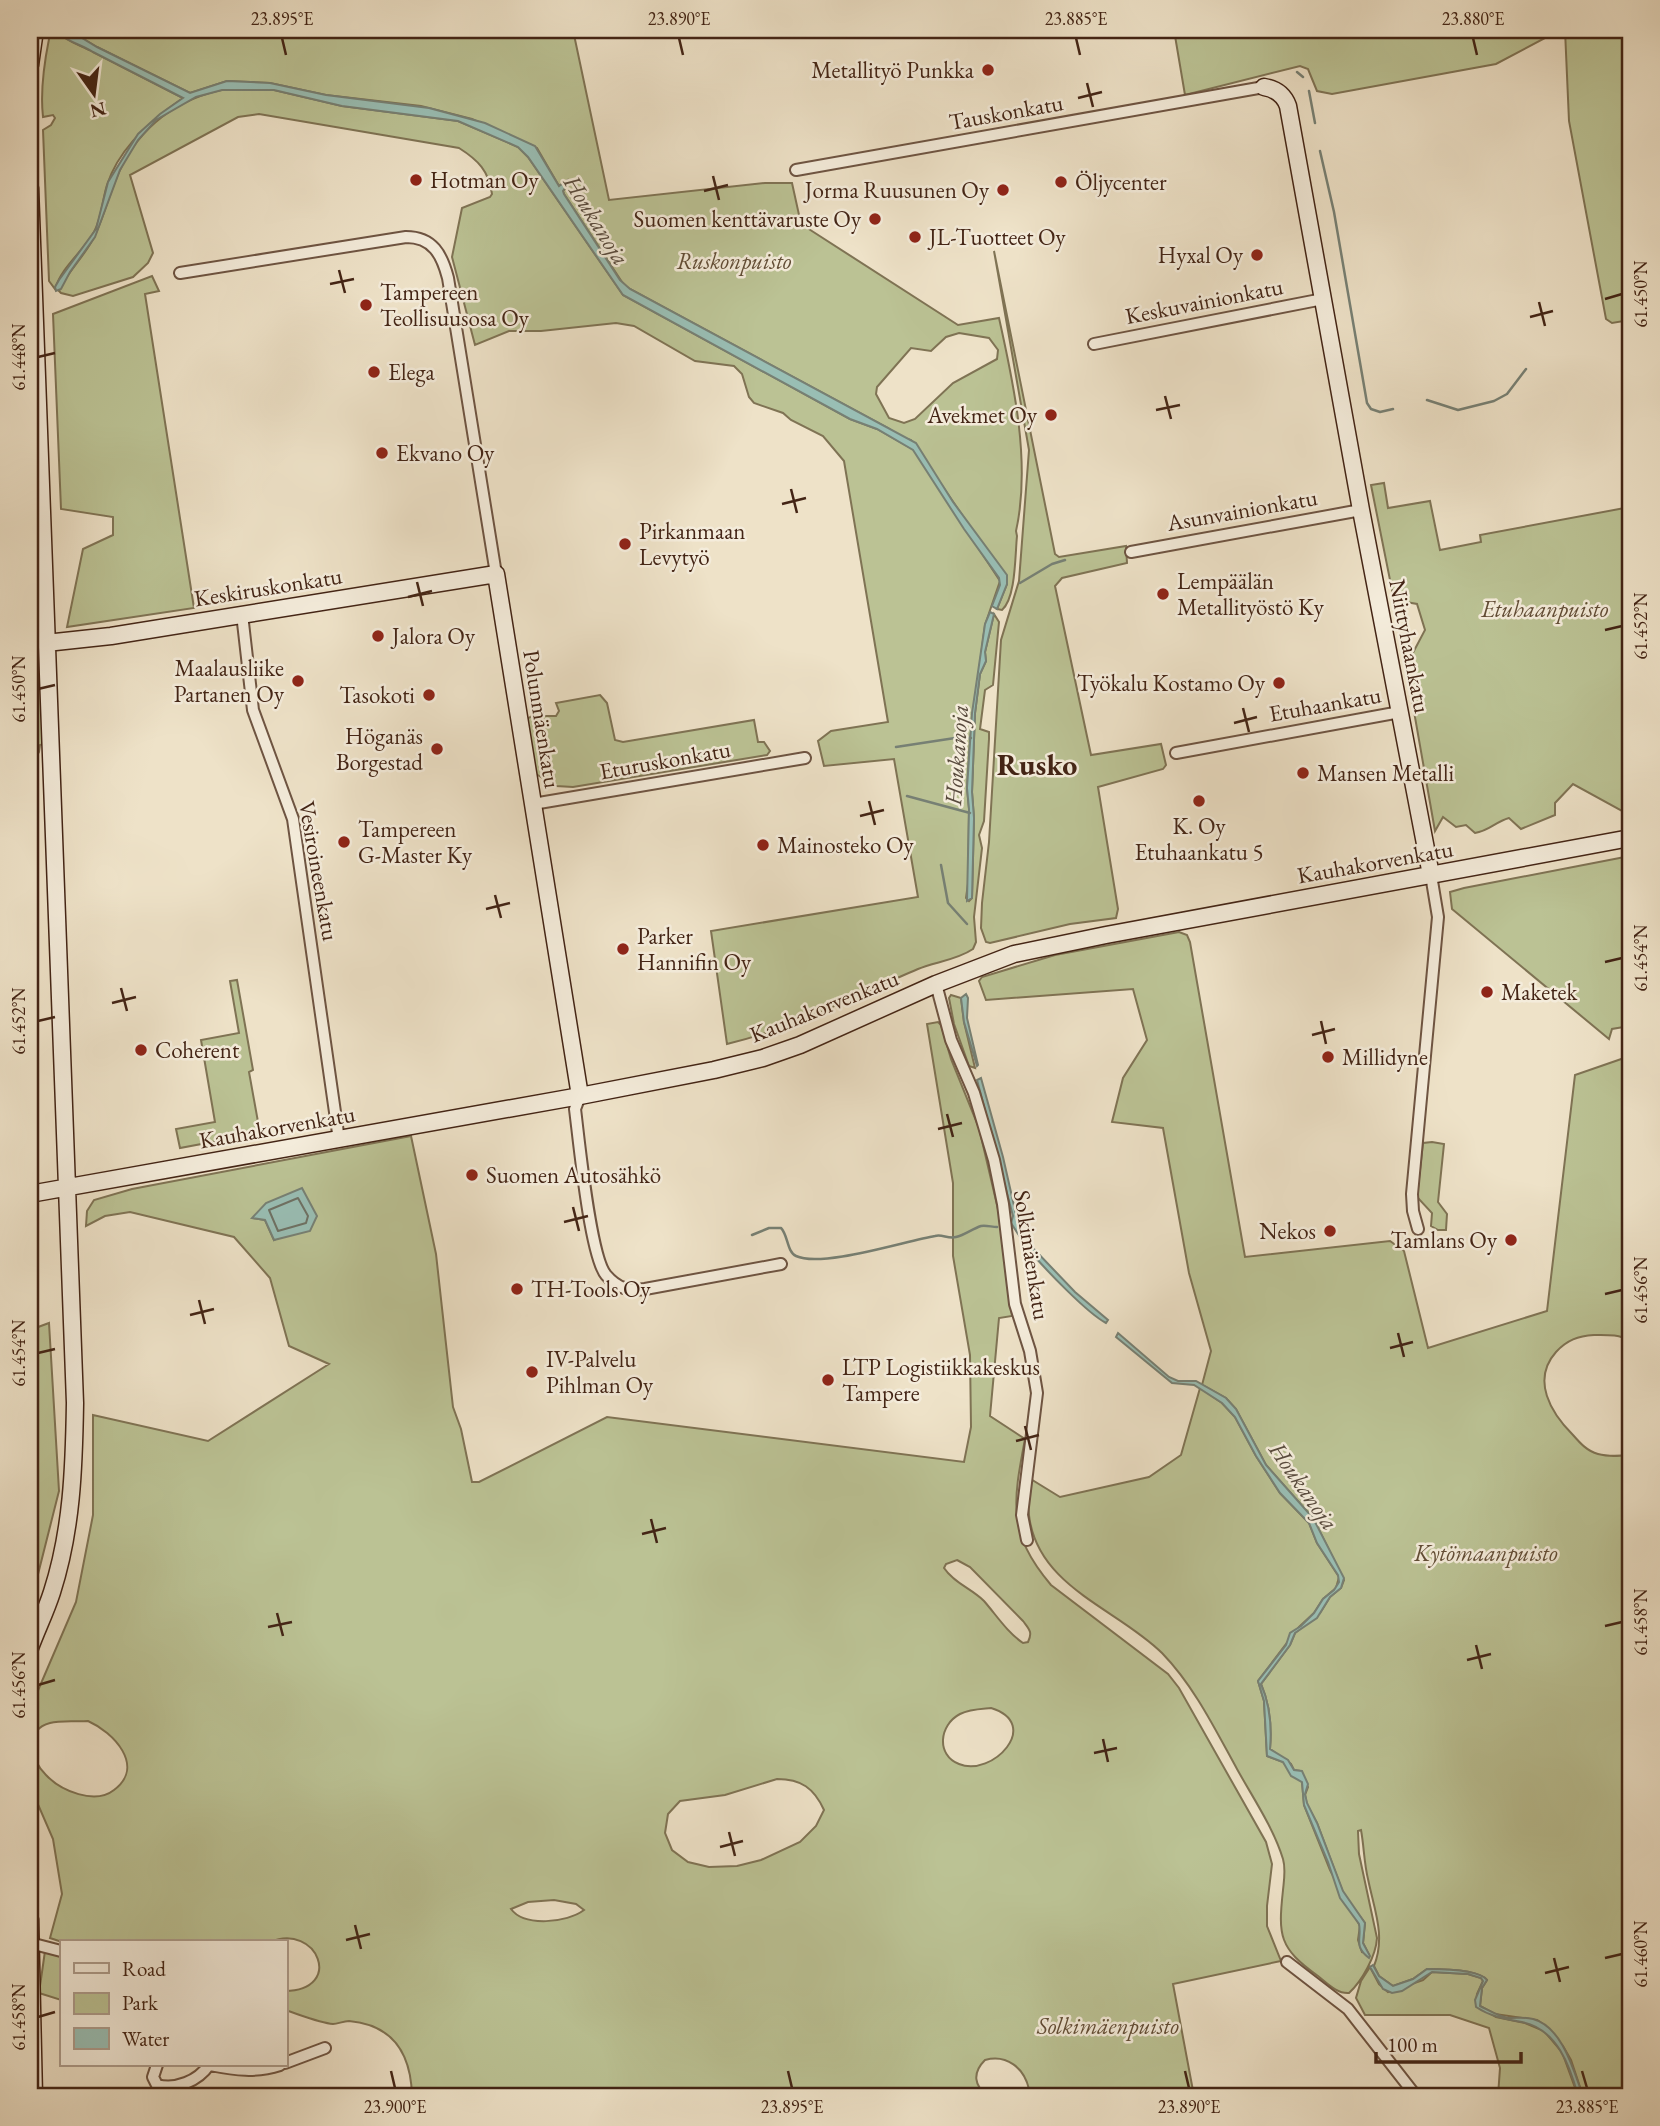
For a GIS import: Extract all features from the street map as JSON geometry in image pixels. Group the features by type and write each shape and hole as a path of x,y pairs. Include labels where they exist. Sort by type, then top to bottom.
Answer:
{"street":[{"path":"30,65 35,30"},
{"name":"Tauskonkatu","path":"796,170 1264,87"},
{"name":"Niittyhaankatu","path":"1264,87 1279,92 1288,106 1438,917 1412,1194 1418,1229"},
{"path":"30,188 75,1403 73,1486 61,1559 30,1648"},
{"name":"Polunmäenkatu","path":"180,273 407,237 419,238 436,248 442,258 447,278 496,574 580,1096 575,1109 595,1244 604,1273 622,1289 645,1289 781,1264"},
{"name":"Keskuvainionkatu","path":"1094,344 1323,299"},
{"name":"Asunvainionkatu","path":"1130,552 1361,510"},
{"name":"Keskiruskonkatu","path":"46,643 111,636 496,574"},
{"name":"Vesiroineenkatu","path":"243,614 253,710 292,814 339,1140"},
{"name":"Etuhaankatu","path":"1176,753 1400,712"},
{"name":"Eturuskonkatu","path":"533,804 805,758"},
{"name":"Kauhakorvenkatu","path":"30,1194 580,1096 763,1058 825,1035 936,984 1014,954 1114,933 1630,838"},
{"name":"Solkimäenkatu","path":"936,984 951,1040 974,1093 994,1160 1003,1204 1015,1304 1030,1352 1037,1394 1023,1515 1027,1540"},
{"path":"30,1919 34,2096"},
{"path":"30,1943 60,1951"},
{"path":"1287,1962 1348,2009 1416,2096"},
{"path":"287,2063 326,2048"},
{"path":"157,2066 153,2077 157,2085 165,2087 184,2084 203,2074 208,2066"},
{"path":"214,2066 241,2072 261,2071 277,2066"}],"green space":[{"name":"Ruskonpuisto","path":"73,30 573,30 609,200 765,183 792,183 801,224 958,325 999,318 1019,425 1022,479 1015,565 1007,604 1002,610 997,609 1007,584 1001,568 911,440 901,437 624,285 564,194 563,191 570,183 568,180 559,186 537,148 472,119 421,106 326,95 270,83 227,81 190,93 82,38","holes":["959,333 989,338 998,350 997,359 953,383 915,419 904,423 889,418 876,394 877,387 911,348 931,351 946,337"]},
{"path":"1174,30 1560,30 1496,64 1332,94 1317,91 1308,69 1300,66 1185,95"},
{"path":"1565,30 1630,30 1630,320 1612,323 1606,319 1569,121"},
{"path":"59,33 71,42 183,98 148,125 128,146 112,171 94,232 62,273 55,289 49,281 43,130 51,125 55,118 53,115 43,117 42,97 49,39"},
{"path":"226,89 274,90 342,106 458,121 518,147 528,157 623,295 850,419 877,429 914,450 1000,581 985,625 970,739 966,898 969,901 972,898 975,713 980,674 986,661 985,652 994,614 999,622 993,685 985,690 980,729 989,732 989,739 984,821 979,835 982,848 974,917 976,942 973,949 960,956 918,969 777,1029 727,1044 711,931 918,897 894,759 824,766 818,741 831,731 888,722 844,461 823,436 783,413 754,403 749,397 742,374 734,366 695,361 634,326 616,323 541,331 509,331 475,345 452,257 462,208 492,194 485,173 466,152 459,148 259,114 238,117 130,175 153,253 148,263 133,277 73,296 59,291 93,239 119,172 137,141 176,107 208,93"},
{"path":"994,251 1055,554 1059,557 1126,546 1127,563 1062,578 1055,586 1091,755 1161,744 1166,765 1163,769 1098,787 1118,909 1116,918 1070,924 990,943 986,942 981,928 1001,640 1019,581 1029,450"},
{"path":"152,276 159,291 145,294 194,608 67,627 83,549 113,535 113,517 61,509 53,314"},
{"path":"30,372 38,612 30,612"},
{"name":"Etuhaanpuisto","path":"1384,483 1388,508 1430,501 1440,550 1481,542 1480,535 1630,507 1630,809 1622,811 1573,784 1555,803 1555,815 1521,829 1509,818 1475,833 1466,825 1456,827 1443,817 1435,831 1406,666 1425,630 1417,604 1394,600 1371,485"},
{"path":"30,650 41,663 44,744 40,745 30,768"},
{"path":"600,695 607,703 615,740 623,742 754,720 758,742 764,742 770,751 767,755 573,787 556,786 536,774 527,719 532,716 556,716 559,711 556,703"},
{"path":"1630,856 1630,1026 1612,1029 1609,1039 1452,909 1450,892"},
{"name":"Kytömaanpuisto","path":"1179,932 1187,935 1190,942 1245,1257 1390,1241 1404,1251 1428,1348 1547,1311 1575,1075 1630,1056 1630,1341 1617,1336 1594,1335 1569,1342 1556,1352 1549,1363 1545,1385 1551,1406 1558,1417 1584,1446 1602,1455 1630,1455 1630,2096 1583,2096 1571,2060 1563,2046 1543,2024 1537,2020 1495,2014 1480,2006 1482,1988 1487,1980 1482,1976 1459,1970 1427,1969 1413,1979 1393,1986 1379,1976 1374,1966 1379,1944 1378,1922 1361,1830 1358,1831 1359,1854 1377,1938 1368,1968 1354,1988 1345,1993 1332,1988 1295,1957 1288,1949 1282,1930 1281,1906 1285,1871 1279,1847 1203,1708 1162,1653 1063,1579 1047,1561 1035,1540 1028,1510 1029,1478 1060,1497 1149,1477 1181,1455 1200,1388 1222,1403 1235,1417 1280,1493 1309,1523 1317,1543 1339,1577 1336,1588 1299,1627 1258,1681 1264,1701 1267,1756 1283,1762 1302,1782 1304,1805 1330,1870 1360,1926 1358,1940 1362,1952 1368,1953 1363,1943 1365,1923 1344,1895 1317,1823 1307,1805 1305,1795 1308,1787 1300,1771 1294,1770 1291,1764 1270,1749 1270,1716 1261,1684 1290,1645 1295,1633 1320,1613 1330,1597 1341,1588 1344,1580 1313,1518 1266,1465 1236,1409 1226,1398 1202,1385 1211,1351 1189,1273 1163,1128 1112,1122 1123,1078 1147,1040 1133,989 986,1000 979,981 982,977 1055,955"},
{"path":"237,980 253,1070 249,1072 260,1133 180,1148 176,1129 215,1122 201,1040 239,1033 230,981"},
{"path":"951,995 961,998 975,1068 969,1066 954,1024 949,998"},
{"name":"Solkimäenpuisto","path":"938,1022 979,1128 1001,1222 1012,1316 999,1318 990,1416 1025,1439 1016,1499 1020,1533 1037,1566 1051,1585 1168,1674 1179,1688 1266,1842 1272,1864 1267,1926 1281,1961 1173,1984 1194,2096 1026,2096 1029,2089 1027,2081 1019,2069 1007,2061 993,2059 985,2060 976,2079 988,2096 412,2096 411,2081 403,2055 397,2045 378,2029 349,2021 328,2023 287,2011 287,1991 304,1988 315,1980 319,1970 318,1959 311,1948 301,1941 287,1938 60,1941 50,1938 62,1894 53,1839 30,1786 30,1709 76,1602 93,1515 93,1415 208,1441 329,1364 289,1346 270,1278 234,1237 130,1212 105,1216 86,1226 87,1211 94,1200 132,1189 411,1136 436,1254 453,1407 461,1429 472,1482 479,1482 607,1417 964,1462 971,1427 970,1355 953,1256 953,1183 927,1024","holes":["317,1216 274,1240 265,1220 253,1218","957,1560 970,1567 1023,1621 1030,1633 1028,1642 1023,1643 1017,1639 984,1601 953,1578 944,1568 946,1564","991,1708 1006,1716 1013,1725 1007,1747 997,1757 985,1763 972,1766 952,1760 946,1754 943,1740 948,1725 960,1714","88,1721 116,1741 126,1761 127,1771 123,1781 114,1790 97,1796 78,1794 52,1781 36,1762 32,1746 36,1732 50,1723","777,1779 786,1779 806,1786 824,1810 816,1826 800,1842 761,1860 737,1866 709,1867 688,1862 672,1850 665,1833 668,1814 680,1801 725,1795","554,1900 576,1904 584,1910 567,1918 535,1921 517,1915 511,1909 528,1902"]},
{"path":"1423,1143 1444,1144 1438,1202 1447,1214 1446,1230 1431,1226 1432,1213 1417,1197"},
{"path":"49,1323 59,1491 30,1606 30,1330"},
{"path":"45,1951 60,1955 60,2000 39,1993"},
{"path":"1370,1967 1379,1984 1388,1992 1423,1980 1432,1972 1468,1974 1481,1978 1483,1981 1477,1994 1476,2005 1496,2017 1525,2023 1544,2031 1562,2052 1578,2096 1498,2096 1500,2068 1489,2028 1450,2015 1365,2015 1356,1998 1361,1981"}],"water":[{"path":"60,30 73,30 97,47 190,93 227,81 270,83 326,95 429,108 485,123 535,146 559,186 570,181 563,191 564,194 620,280 630,289 916,443 953,502 1007,575 1007,584 997,609 992,606 1000,585 999,578 913,450 877,429 850,419 623,295 528,157 518,147 458,121 342,106 274,90 222,90 196,97 156,120 138,140 120,170 95,237 61,289 56,291 59,280 96,229 108,182 138,134 183,98 68,40 59,34"},
{"path":"990,612 994,614 985,652 986,661 980,674 975,713 972,898 967,901 967,788 972,713 985,624"},
{"path":"966,994 967,1018 977,1066 964,1022 961,998"},
{"path":"981,1078 1018,1223 1026,1236 1022,1240 1011,1223 1013,1216 977,1080"},
{"path":"302,1188 317,1216 310,1231 274,1240 265,1220 252,1218 266,1203"},
{"path":"1032,1247 1075,1292 1108,1320 1106,1323 1055,1279 1029,1250"},
{"path":"1118,1333 1169,1377 1178,1381 1196,1381 1226,1398 1236,1409 1266,1465 1313,1518 1344,1578 1341,1588 1330,1597 1317,1618 1295,1633 1290,1645 1261,1684 1270,1716 1270,1749 1288,1760 1294,1770 1302,1771 1308,1784 1305,1794 1307,1803 1343,1891 1365,1923 1363,1943 1369,1958 1361,1950 1359,1924 1340,1898 1304,1805 1302,1782 1291,1776 1283,1762 1267,1756 1264,1701 1258,1681 1286,1645 1290,1633 1301,1626 1334,1590 1339,1582 1338,1575 1317,1543 1309,1523 1280,1493 1235,1417 1222,1403 1194,1385 1172,1383 1116,1337"},
{"path":"1373,1965 1379,1976 1393,1986 1413,1979 1427,1969 1460,1970 1483,1976 1487,1980 1482,1988 1480,2006 1503,2017 1533,2019 1552,2031 1566,2052 1583,2096 1578,2096 1560,2050 1544,2032 1534,2026 1504,2019 1476,2007 1475,2000 1483,1981 1481,1978 1468,1974 1432,1972 1402,1991 1392,1993 1383,1989 1370,1967"}],"waterway":[{"path":"1297,72 1303,77"},
{"path":"1309,91 1315,123"},
{"path":"1320,151 1334,212 1367,403 1371,409 1380,412 1393,409"},
{"path":"1427,400 1458,410 1494,401 1507,394 1526,369"},
{"path":"1020,583 1052,564 1065,560"},
{"name":"Houkanoja","path":"896,747 971,738"},
{"name":"Houkanoja","path":"907,796 970,813"},
{"path":"941,865 948,903 967,924"},
{"path":"752,1235 769,1228 781,1228 793,1254 808,1259 824,1259 938,1236 956,1237 981,1226 997,1227"}],"place":[{"name":"Metallityö Punkka","path":"988,70"},
{"name":"Hotman Oy","path":"416,180"},
{"name":"Öljycenter","path":"1061,182"},
{"name":"Jorma Ruusunen Oy","path":"1003,190"},
{"name":"Suomen kenttävaruste Oy","path":"875,219"},
{"name":"JL-Tuotteet Oy","path":"915,237"},
{"name":"Hyxal Oy","path":"1257,255"},
{"name":"Tampereen Teollisuusosa Oy","path":"366,305"},
{"name":"Elega","path":"374,372"},
{"name":"Avekmet Oy","path":"1051,415"},
{"name":"Ekvano Oy","path":"382,453"},
{"name":"Pirkanmaan Levytyö","path":"625,544"},
{"name":"Lempäälän Metallityöstö Ky","path":"1163,594"},
{"name":"Jalora Oy","path":"378,636"},
{"name":"Maalausliike Partanen Oy","path":"298,681"},
{"name":"Työkalu Kostamo Oy","path":"1279,683"},
{"name":"Tasokoti","path":"429,695"},
{"name":"Höganäs Borgestad","path":"437,749"},
{"name":"Mansen Metalli","path":"1303,773"},
{"name":"K. Oy Etuhaankatu 5","path":"1199,801"},
{"name":"Tampereen G-Master Ky","path":"344,842"},
{"name":"Mainosteko Oy","path":"763,845"},
{"name":"Parker Hannifin Oy","path":"623,949"},
{"name":"Maketek","path":"1487,992"},
{"name":"Coherent","path":"141,1050"},
{"name":"Millidyne","path":"1328,1057"},
{"name":"Suomen Autosähkö","path":"472,1175"},
{"name":"Nekos","path":"1330,1231"},
{"name":"Tamlans Oy","path":"1511,1240"},
{"name":"TH-Tools Oy","path":"517,1289"},
{"name":"IV-Palvelu Pihlman Oy","path":"532,1372"},
{"name":"LTP Logistiikkakeskus Tampere","path":"828,1380"}],"district":[{"name":"Rusko","path":"1037,764"}]}
